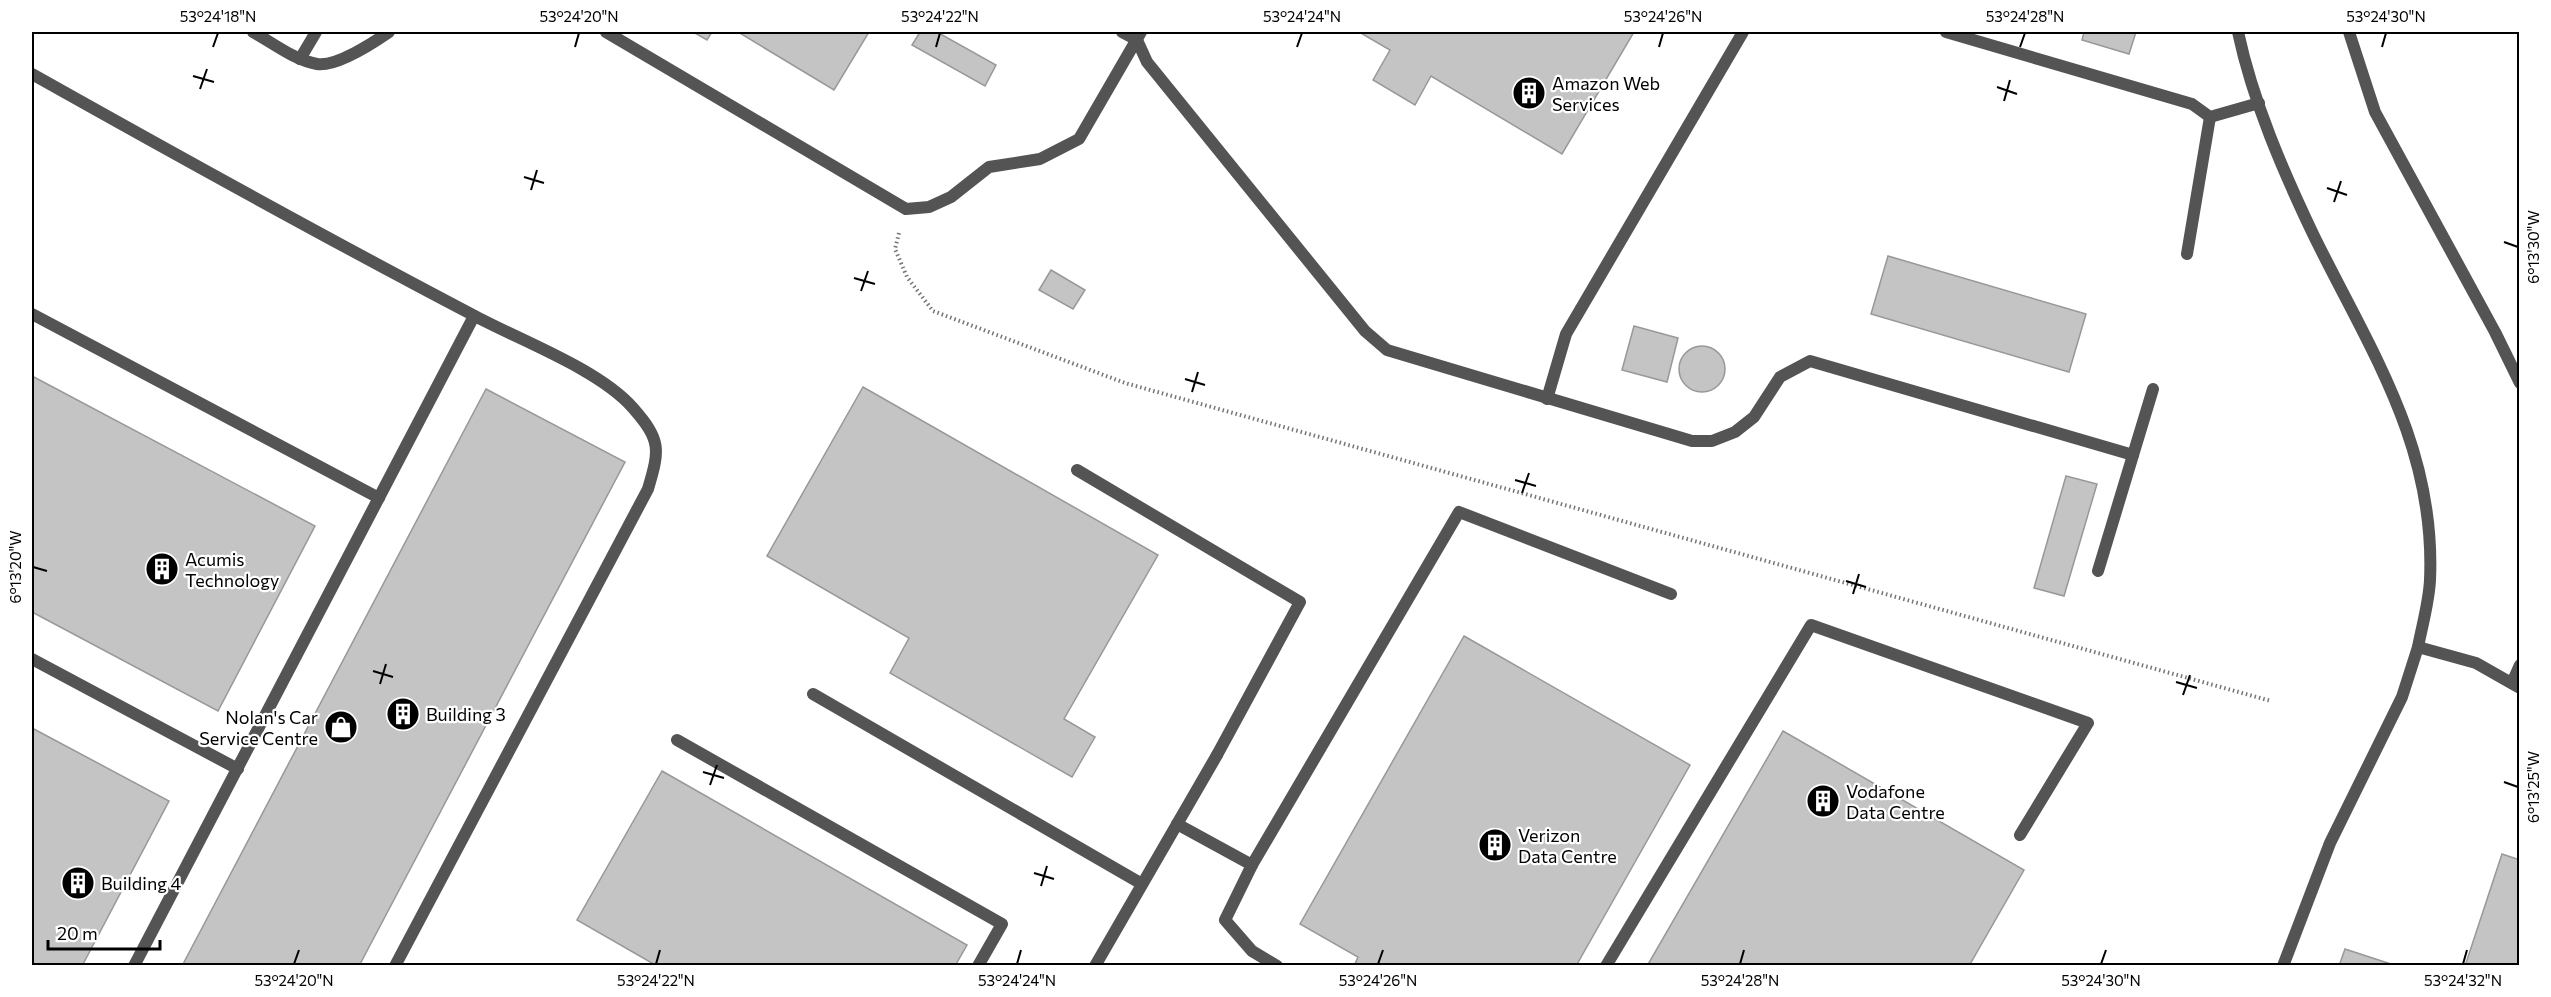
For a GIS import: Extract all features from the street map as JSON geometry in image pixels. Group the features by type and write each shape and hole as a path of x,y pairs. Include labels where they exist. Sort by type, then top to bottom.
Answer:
{"street":[{"path":"254,32 300,59 319,65 359,52 389,32"},
{"path":"300,59 316,32"},
{"path":"606,32 906,209 930,207 951,197 989,167 1040,159 1079,139 1139,36"},
{"path":"1122,32 1139,36"},
{"path":"1547,399 1566,334 1743,32"},
{"path":"1946,32 2192,104 2210,117"},
{"path":"2238,32 2267,129 2314,235 2389,381 2422,479 2428,528 2430,581 2418,647 2402,698 2330,843 2283,966"},
{"path":"2349,32 2375,112 2495,332 2520,383"},
{"path":"1139,36 1148,62 1365,332 1387,350 1410,359 1692,441 1713,441 1735,432 1754,417 1780,377 1810,361 2133,455"},
{"path":"32,74 474,316 606,383 632,406 655,435 657,460 648,489 395,966"},
{"path":"2210,117 2259,103"},
{"path":"2187,254 2210,117"},
{"path":"32,314 379,498"},
{"path":"134,966 474,316"},
{"path":"2098,570 2152,389"},
{"path":"1077,470 1300,602 1217,755 1095,966"},
{"path":"1277,966 1252,951 1225,920 1252,865 1459,512 1671,594"},
{"path":"1606,966 1810,625 2088,723 2020,835"},
{"path":"2418,647 2476,663 2516,686 2520,665"},
{"path":"32,660 238,769"},
{"path":"813,694 1142,884"},
{"path":"677,740 1002,924 978,966"},
{"path":"1177,824 1252,865"}],"path":[{"path":"906,209 895,249 907,277 933,310 1125,383 2271,701"}],"building":[{"path":"693,32 712,32 707,40"},
{"path":"738,32 869,32 834,90"},
{"path":"920,32 937,32 996,65 985,86 912,45"},
{"name":"Amazon Web Services","path":"1359,32 1634,32 1562,154 1431,76 1415,105 1373,80 1390,50"},
{"path":"2084,32 2136,32 2129,54 2082,40"},
{"path":"1888,256 2086,314 2069,372 1871,314"},
{"path":"1051,270 1085,290 1073,309 1039,290"},
{"path":"1634,326 1678,338 1667,382 1622,370"},
{"path":"1702,346 1718,353 1725,369 1718,385 1702,392 1686,385 1679,369 1686,353"},
{"name":"Acumis Technology","path":"32,376 315,526 218,711 32,612"},
{"path":"863,387 1158,555 1064,719 1095,737 1072,777 890,673 909,638 767,556"},
{"name":"Building 3","path":"486,389 625,462 359,966 182,966"},
{"path":"2066,476 2097,484 2064,596 2034,588"},
{"name":"Verizon Data Centre","path":"1464,636 1690,765 1576,966 1354,966 1358,957 1300,924"},
{"name":"Building 4","path":"32,728 169,801 82,966 32,966"},
{"name":"Vodafone Data Centre","path":"1783,731 2024,870 1969,966 1647,966"},
{"path":"662,771 967,945 955,966 657,966 577,920"},
{"path":"2502,854 2520,860 2520,966 2465,966"},
{"path":"2345,949 2397,966 2339,966"}],"place":[{"name":"Amazon Web Services","path":"1529,93"},
{"name":"Acumis Technology","path":"162,569"},
{"name":"Building 3","path":"403,714"},
{"name":"Nolan's Car Service Centre","path":"341,727"},
{"name":"Vodafone Data Centre","path":"1823,801"},
{"name":"Verizon Data Centre","path":"1495,845"},
{"name":"Building 4","path":"78,883"}]}
